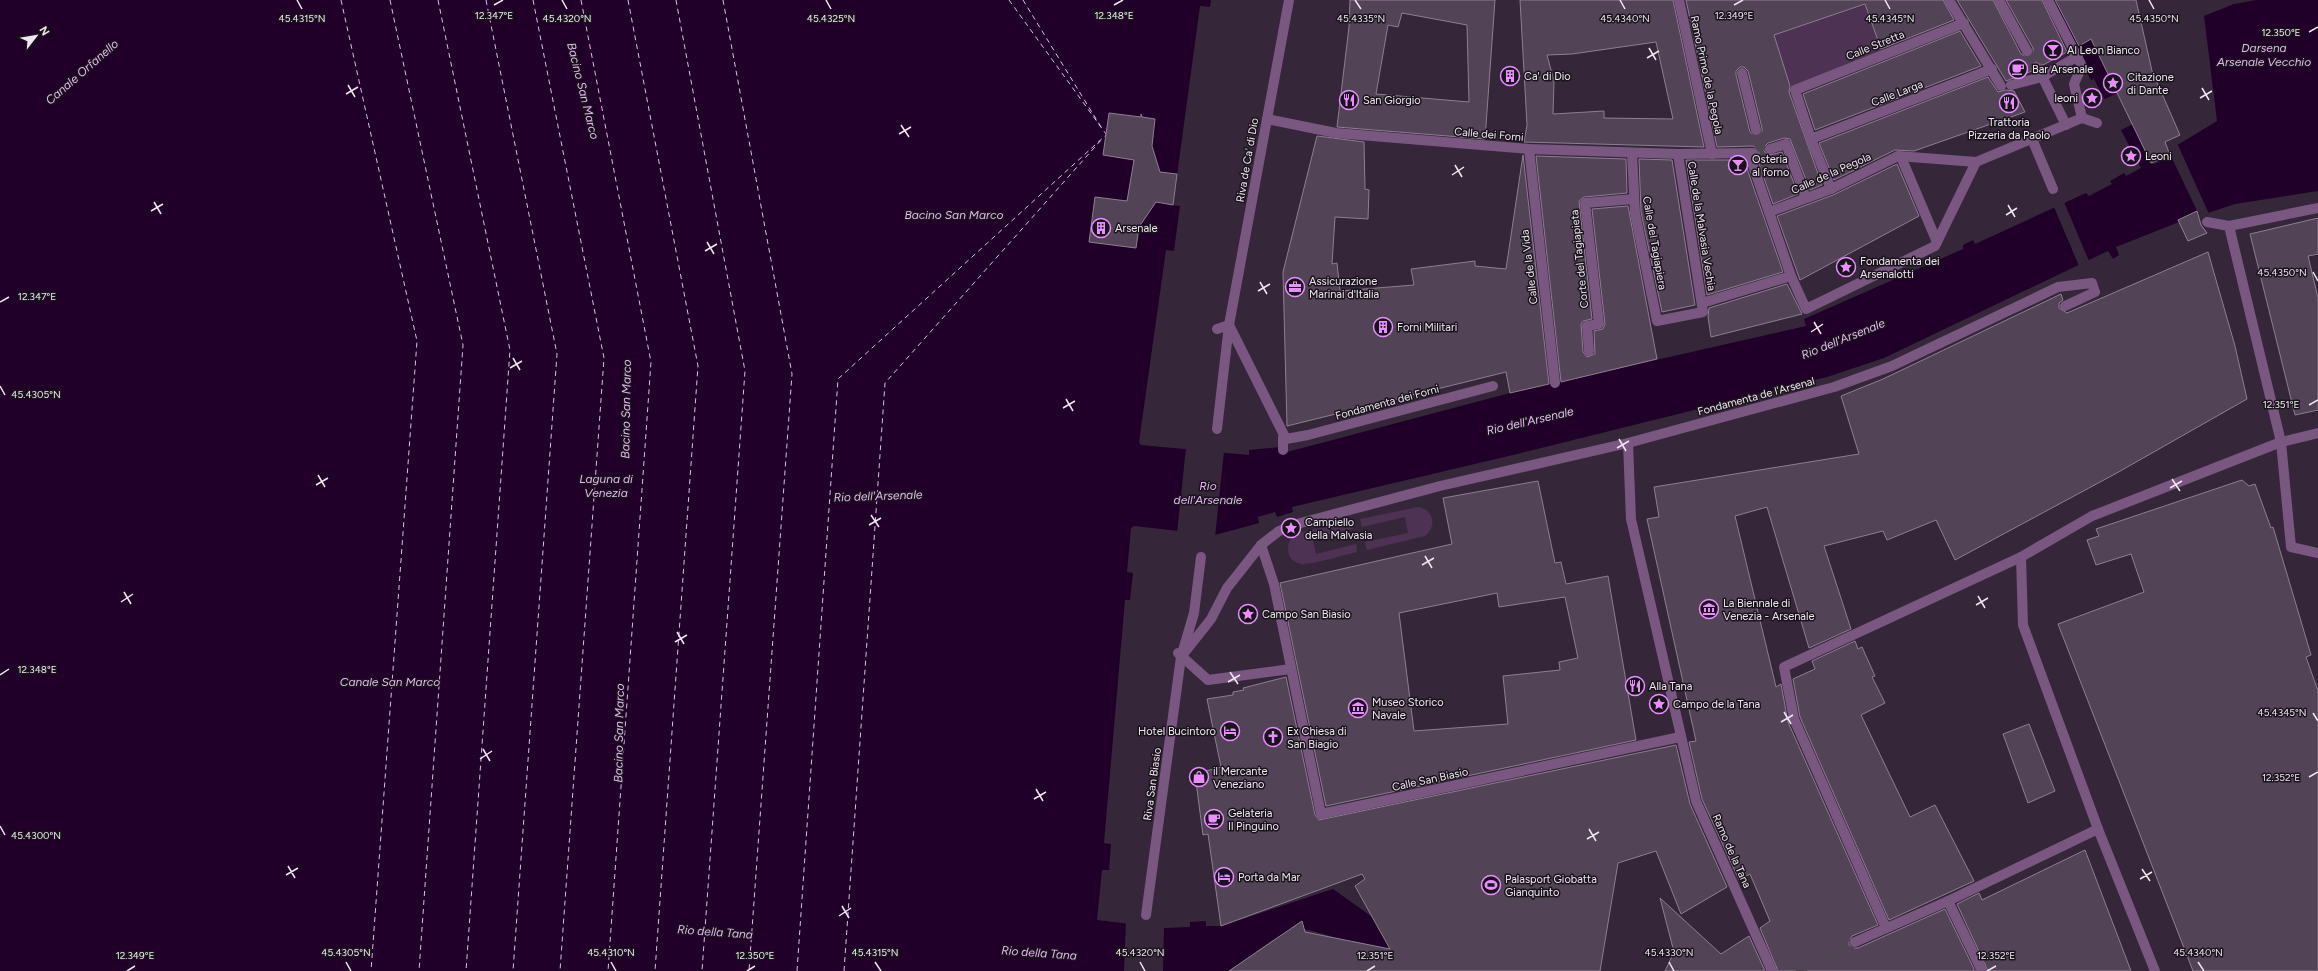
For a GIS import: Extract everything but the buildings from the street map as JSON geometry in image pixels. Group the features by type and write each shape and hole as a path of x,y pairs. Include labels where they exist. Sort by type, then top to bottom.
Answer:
{"street":[{"name":"Riva de Ca' di Dio","path":"1217,429 1229,324 1289,0"},
{"name":"Ramo Primo de la Pegola","path":"1679,0 1712,154"},
{"path":"1949,0 1992,69 2006,86 2040,73 2076,52"},
{"path":"1999,0 2027,51"},
{"path":"2048,0 2082,66 2074,84 2082,118"},
{"name":"Calle Stretta","path":"1811,139 1795,90 1964,23"},
{"name":"Calle Larga","path":"1811,139 1992,69"},
{"path":"1742,73 1756,130"},
{"path":"2040,73 2066,125"},
{"path":"1936,244 1901,157 1976,162 2082,118 2096,123"},
{"name":"Calle dei Forni","path":"1267,119 1336,133 1529,149 1712,154"},
{"path":"1811,139 1831,189"},
{"path":"2032,139 2053,189"},
{"path":"1770,148 1786,144 1806,198"},
{"name":"Calle de la Vida","path":"1529,149 1555,383"},
{"name":"Calle del Tagiapiera","path":"1632,153 1635,213 1657,321 1703,312 1702,303"},
{"path":"1712,154 1751,153 1769,212 1793,279 1806,309 1936,244 1976,162"},
{"name":"Calle de la Malvasia Vechia","path":"1678,154 1702,303"},
{"name":"Calle de la Pegola","path":"1769,212 1831,189 1898,156 1901,157"},
{"name":"Corte del Tagiapieta","path":"1589,351 1587,326 1598,324 1585,203 1634,199"},
{"path":"2207,222 2229,226 2318,208"},
{"path":"2229,226 2281,442 2291,547 2318,553"},
{"path":"1702,303 1793,279"},
{"name":"Fondamenta de l'Arsenal","path":"1263,544 1279,531 1293,524 1440,486 1628,443 1841,385 1892,366 2058,287 2063,286 2092,283 2095,292 2067,305 2063,286"},
{"path":"1216,329 1229,324 1285,438 1283,450"},
{"name":"Fondamenta dei Forni","path":"1285,438 1308,436 1493,386"},
{"path":"1886,928 1794,720 1784,667 2021,557 2092,516 2281,442 2318,433"},
{"path":"1628,443 1631,519 1680,737"},
{"path":"1179,655 1208,680 1291,673 1282,611 1263,544"},
{"name":"Riva San Biasio","path":"1179,655 1211,618 1227,588 1263,544"},
{"name":"Riva San Biasio","path":"1146,915 1179,655 1194,613 1201,557"},
{"path":"2021,557 2023,625 2098,829 2155,971"},
{"name":"Calle San Biasio","path":"1291,673 1320,814 1680,737"},
{"name":"Ramo de la Tana","path":"1680,737 1696,801 1772,971"},
{"path":"1855,942 1948,901 2098,829"},
{"path":"1948,901 1982,971"}],"shaded area":[{"path":"1865,5 1882,51 1791,88 1774,35"},
{"path":"1418,507 1428,511 1432,519 1431,528 1425,536 1367,550 1365,542 1408,533 1405,517 1362,527 1360,519"},
{"path":"1351,521 1353,529 1312,538 1316,554 1356,544 1357,552 1308,564 1297,563 1290,556 1288,552 1289,542 1295,534"}],"water":[{"name":"Laguna di Venezia","path":"0,0 1211,0 1210,7 1200,6 1173,205 1180,206 1174,251 1166,250 1139,442 1141,445 1249,455 1249,450 1280,447 1287,452 1510,393 1806,326 1804,319 1963,249 1963,245 1973,240 1975,244 2086,193 2089,196 2112,184 2110,181 2124,173 2126,176 2141,168 2094,79 2091,80 2087,73 2090,71 2053,0 2072,0 2151,163 2154,164 2171,156 2169,150 2217,121 2204,16 2234,4 2256,0 2318,0 2318,191 2235,204 2199,216 2197,211 2178,220 2179,222 2116,247 2119,255 2113,259 2108,251 1884,358 1827,377 1513,455 1292,507 1293,512 1277,517 1275,512 1258,517 1259,523 1215,535 1134,526 1131,528 1127,572 1133,573 1130,600 1125,600 1104,843 1111,844 1109,870 1102,870 1097,920 1164,928 1190,927 1190,922 1206,921 1206,926 1221,926 1333,889 1371,916 1393,921 1403,935 1388,960 1338,939 1310,930 1298,929 1290,930 1282,934 1228,971 0,971"}],"pier":[{"path":"2117,93 2133,124 2119,131 2103,100"},
{"path":"2177,143 2209,214 2200,217 2171,156 2168,148"},
{"path":"2064,202 2089,261 2079,266 2054,207"},
{"path":"1186,448 1224,451 1215,537 1177,533"},
{"path":"1126,921 1164,926 1163,971 1124,971"}],"ferry route":[{"path":"341,0 417,341 371,971"},
{"path":"390,0 463,345 419,971"},
{"path":"438,0 510,350 466,971"},
{"path":"486,0 557,354 513,971"},
{"path":"533,0 604,358 560,971"},
{"path":"581,0 651,362 608,971"},
{"path":"628,0 698,366 655,971"},
{"path":"676,0 745,371 702,971"},
{"path":"723,0 792,374 749,971"},
{"path":"1009,0 1106,134"},
{"path":"1023,0 1101,127"},
{"path":"797,971 838,379 1106,135"},
{"path":"844,971 885,383 1102,139"}],"tunnel":[{"path":"2027,51 2038,68"},
{"path":"1756,130 1761,151"},
{"path":"1796,971 1855,942"}],"place":[{"name":"Al Leon Bianco","path":"2053,50"},
{"name":"Bar Arsenale","path":"2018,69"},
{"name":"Ca' di Dio","path":"1510,76"},
{"name":"Citazione di Dante","path":"2113,83"},
{"name":"leoni","path":"2092,98"},
{"name":"San Giorgio","path":"1349,100"},
{"name":"Trattoria Pizzeria da Paolo","path":"2009,103"},
{"name":"Leoni","path":"2131,156"},
{"name":"Osteria al forno","path":"1738,165"},
{"name":"Arsenale","path":"1101,228"},
{"name":"Fondamenta dei Arsenalotti","path":"1846,267"},
{"name":"Assicurazione Marinai d'Italia","path":"1295,287"},
{"name":"Forni Militari","path":"1383,327"},
{"name":"Campiello della Malvasia","path":"1291,528"},
{"name":"La Biennale di Venezia - Arsenale","path":"1709,609"},
{"name":"Campo San Biasio","path":"1248,614"},
{"name":"Alla Tana","path":"1635,686"},
{"name":"Campo de la Tana","path":"1659,704"},
{"name":"Museo Storico Navale","path":"1358,708"},
{"name":"Hotel Bucintoro","path":"1230,731"},
{"name":"Ex Chiesa di San Biagio","path":"1273,737"},
{"name":"il Mercante Veneziano","path":"1199,777"},
{"name":"Gelateria Il Pinguino","path":"1214,819"},
{"name":"Porta da Mar","path":"1224,877"},
{"name":"Palasport Giobatta Gianquinto","path":"1491,885"}],"water label":[{"name":"Darsena Arsenale Vecchio","path":"2264,55"},
{"name":"Canale Orfanello","path":"82,72"},
{"name":"Bacino San Marco","path":"583,91"},
{"name":"Bacino San Marco","path":"954,215"},
{"name":"Rio dell'Arsenale","path":"1843,339"},
{"name":"Bacino San Marco","path":"626,409"},
{"name":"Rio dell'Arsenale","path":"1530,421"},
{"name":"Rio dell'Arsenale","path":"1208,493"},
{"name":"Rio dell'Arsenale","path":"878,496"},
{"name":"Canale San Marco","path":"390,682"},
{"name":"Bacino San Marco","path":"619,733"},
{"name":"Rio della Tana","path":"715,932"},
{"name":"Rio della Tana","path":"1039,953"}]}
